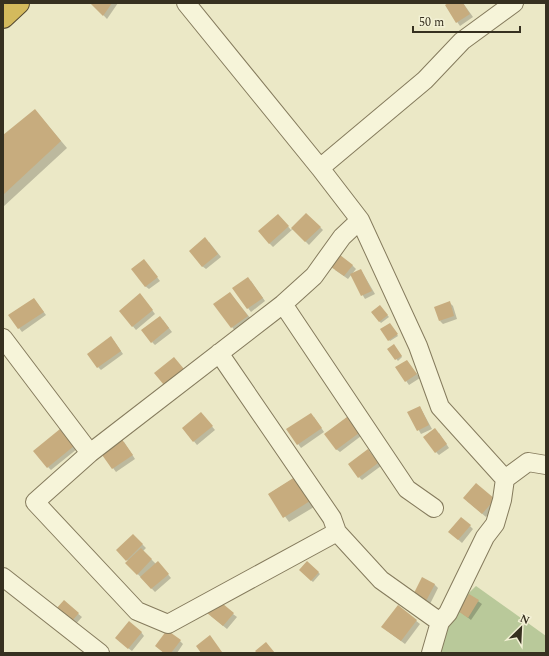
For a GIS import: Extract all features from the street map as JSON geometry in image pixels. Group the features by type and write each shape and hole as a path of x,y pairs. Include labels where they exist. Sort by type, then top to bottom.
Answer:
{"highway":[{"path":"3,17 18,3"}],"street":[{"path":"186,3 207,26 360,220 418,346 440,407 504,479 502,500 495,524 485,537 448,613 440,622 431,653"},
{"path":"320,168 425,80 462,41 514,3"},
{"path":"337,532 168,624 137,611 35,502 90,453 283,304 314,276 342,238 360,220"},
{"path":"283,304 407,489 434,508"},
{"path":"3,338 90,453"},
{"path":"219,353 332,518 337,532 381,580 440,622"},
{"path":"504,479 528,462 546,465"},
{"path":"3,577 100,653"}],"green space":[{"path":"476,586 546,636 546,653 437,653 448,613"}],"building":[{"path":"90,3 112,3 103,16"},
{"path":"448,3 463,3 470,14 456,23 445,5"},
{"path":"35,109 61,141 3,195 3,135"},
{"path":"306,213 321,227 305,242 291,228"},
{"path":"278,214 289,226 269,244 258,231"},
{"path":"205,237 218,254 202,267 189,251"},
{"path":"340,255 353,265 344,276 331,267"},
{"path":"144,259 158,277 145,287 131,269"},
{"path":"361,269 372,291 361,296 350,274"},
{"path":"248,277 263,298 247,309 232,288"},
{"path":"230,292 248,316 231,328 213,304"},
{"path":"140,293 153,310 132,327 119,311"},
{"path":"34,298 44,312 18,329 8,315"},
{"path":"450,301 454,316 439,321 434,307"},
{"path":"380,305 388,315 379,322 371,312"},
{"path":"160,316 169,328 151,343 141,330"},
{"path":"390,323 398,334 388,341 380,329"},
{"path":"111,336 121,351 97,368 87,354"},
{"path":"394,344 402,356 395,360 387,349"},
{"path":"174,357 184,369 164,385 154,373"},
{"path":"407,360 417,374 405,382 395,367"},
{"path":"420,406 429,425 417,431 407,412"},
{"path":"201,412 213,426 193,442 182,428"},
{"path":"311,413 322,428 297,445 286,429"},
{"path":"351,414 363,430 336,450 324,434"},
{"path":"435,428 447,444 435,453 423,437"},
{"path":"60,429 74,446 47,468 33,451"},
{"path":"121,438 133,455 112,469 100,452"},
{"path":"368,449 378,463 358,478 348,464"},
{"path":"295,477 310,501 283,518 268,494"},
{"path":"476,483 495,499 482,514 463,498"},
{"path":"461,517 471,525 458,540 448,532"},
{"path":"133,534 143,544 126,561 116,550"},
{"path":"141,548 152,559 137,575 125,563"},
{"path":"158,561 169,574 151,589 140,577"},
{"path":"307,561 319,572 311,581 299,570"},
{"path":"422,577 435,584 426,601 413,595"},
{"path":"469,594 479,600 468,618 458,611"},
{"path":"217,599 234,613 223,626 207,613"},
{"path":"64,600 79,613 71,622 56,609"},
{"path":"398,605 417,620 401,641 381,627"},
{"path":"129,621 142,632 128,649 115,638"},
{"path":"167,630 181,640 171,653 164,653 155,646"},
{"path":"210,635 222,652 201,653 196,646"},
{"path":"266,642 275,653 257,653 255,651"}]}
